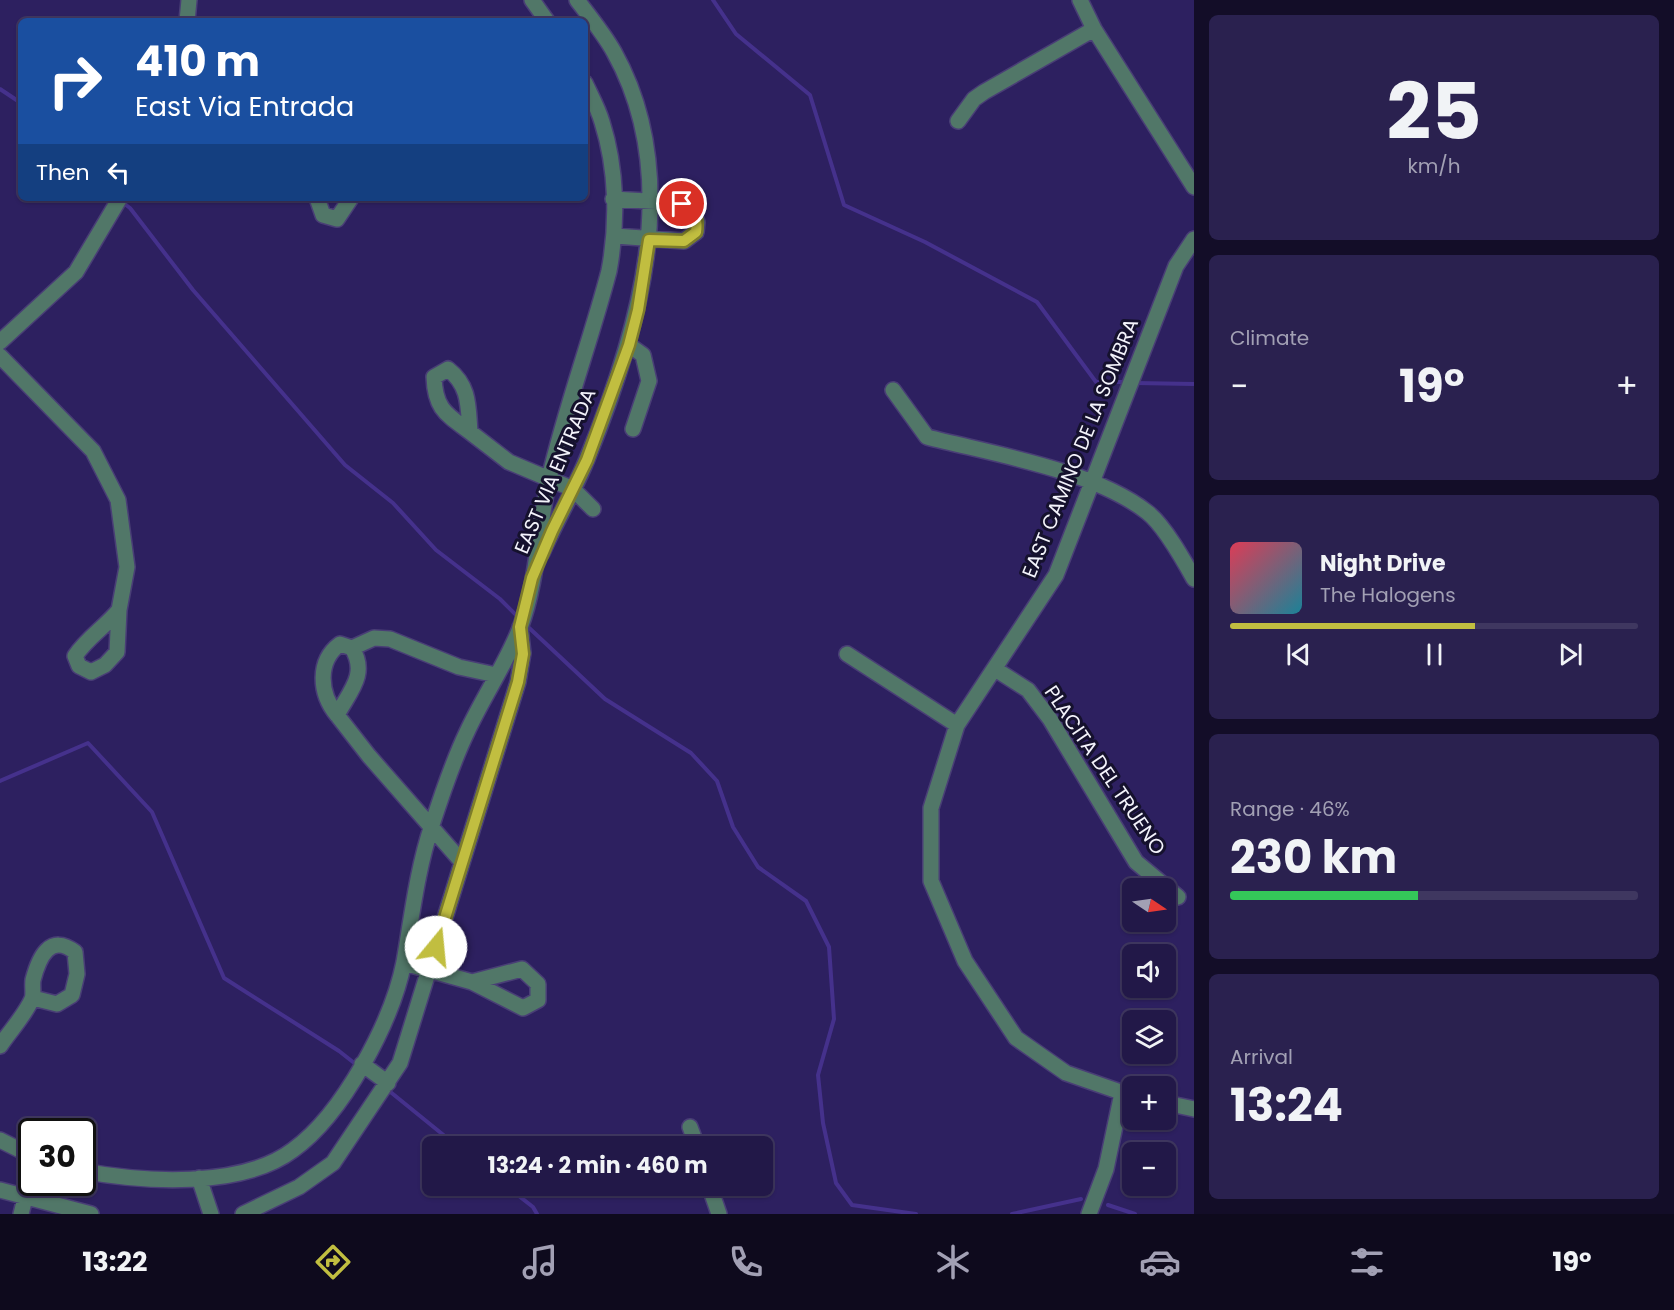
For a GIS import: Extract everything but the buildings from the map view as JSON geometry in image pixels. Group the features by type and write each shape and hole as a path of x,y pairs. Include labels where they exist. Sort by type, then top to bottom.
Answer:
{"street":[{"path":"187,18 189,0"},
{"path":"532,0 545,18"},
{"name":"EAST VIA ENTRADA","path":"532,578 587,460 629,345 638,310 649,240 649,200 644,132 630,87 614,51 577,0"},
{"path":"1080,0 1094,29 1194,187"},
{"path":"957,121 974,99 984,92 1094,29"},
{"name":"EAST VIA ENTRADA","path":"96,1174 125,1179 199,1178 253,1170 293,1151 344,1096 386,1023 404,963 406,935 431,827 466,734 520,627 532,578 549,478 594,326 615,236 611,165 602,121 588,90"},
{"path":"613,199 682,204 692,208 697,222 696,232 684,241 615,236"},
{"path":"0,342 76,272 118,201"},
{"path":"318,201 323,215 338,219 349,201"},
{"name":"EAST CAMINO DE LA SOMBRA","path":"1122,1093 1066,1073 1016,1038 965,961 931,881 931,808 957,725 1056,575 1094,480 1135,366 1176,266 1194,239"},
{"path":"629,345 644,355 649,381 633,429"},
{"path":"0,356 93,451 118,500 127,567 119,610"},
{"path":"893,390 927,437 1094,480 1148,512 1183,558 1194,579"},
{"path":"470,432 509,462 573,489 593,508"},
{"name":"EAST VIA ENTRADA","path":"243,1214 299,1187 333,1163 400,1064 412,1032 518,682 523,654 520,627"},
{"path":"352,648 374,638 390,639 459,667 496,675"},
{"path":"337,715 360,674 359,659 352,648 340,644 329,652 322,671 325,689 337,715 462,862"},
{"path":"847,654 957,725"},
{"name":"PLACITA DEL TRUENO","path":"995,669 1028,690 1050,719 1136,862 1178,897"},
{"path":"404,963 472,982"},
{"path":"0,1046 33,998"},
{"path":"362,1064 388,1083"},
{"path":"1176,1105 1194,1109"},
{"path":"1089,1214 1106,1169 1122,1113"},
{"path":"690,1127 693,1136"},
{"path":"0,1140 18,1149"},
{"path":"199,1178 211,1214"},
{"path":"0,1190 91,1214"},
{"path":"713,1196 719,1214"},
{"path":"21,1214 24,1198"}],"waterway":[{"path":"713,0 736,34 810,95 844,205 925,242 1037,302 1096,382 1127,382"},
{"path":"0,89 18,101"},
{"path":"122,202 130,208 193,290 345,465 393,503 436,550 500,599 519,618"},
{"path":"1135,383 1194,384"},
{"path":"526,625 605,699 691,753 717,781 733,827 758,867 806,901 829,947 834,1019 818,1075 823,1123 836,1183 852,1205 916,1214"},
{"path":"0,781 88,743 152,812 224,978 339,1051 358,1066"},
{"path":"388,1090 445,1136"},
{"path":"519,1196 533,1207 537,1214"},
{"path":"1012,1214 1081,1199"},
{"path":"1108,1205 1135,1214"}],"route":[{"path":"436,947 486,779 518,682 523,654 520,627 532,578 587,460 629,345 638,310 649,240 676,243 684,241 696,232 695,214 692,208 682,204"}]}
